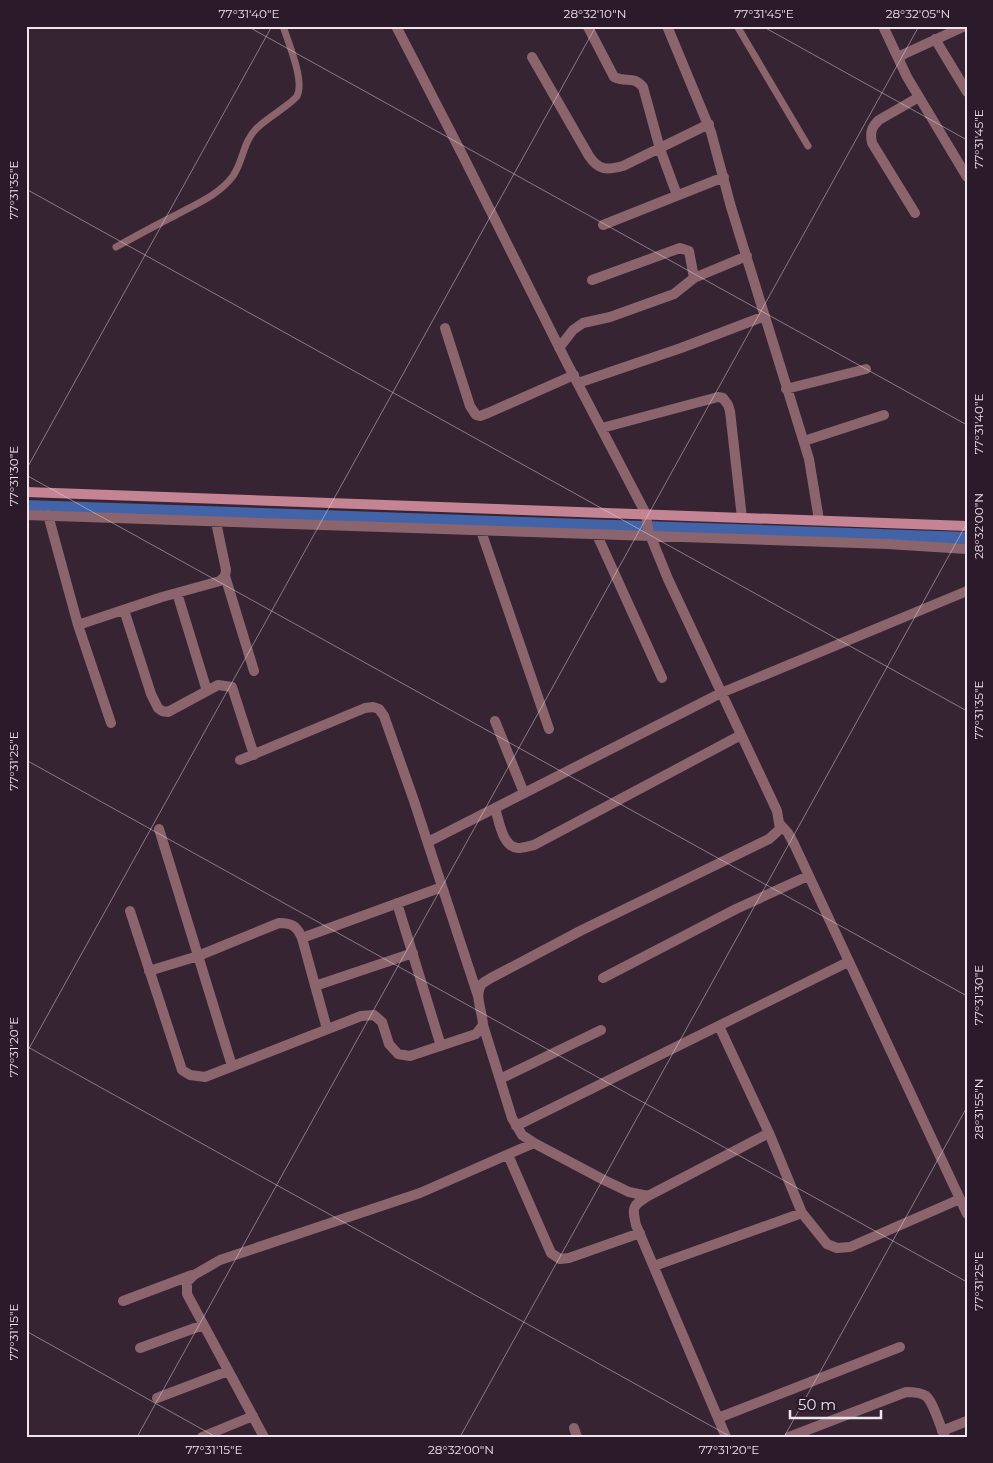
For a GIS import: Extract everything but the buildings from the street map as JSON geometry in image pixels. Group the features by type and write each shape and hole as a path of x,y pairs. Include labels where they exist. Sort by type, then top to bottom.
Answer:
{"street":[{"path":"396,26 646,517 649,533 668,579 777,811 780,824 780,829 769,839 582,930 491,978 481,985 478,996"},
{"path":"667,26 709,124 746,256 786,389 804,441 818,520"},
{"path":"883,26 901,67 967,177"},
{"path":"899,60 904,54 965,26"},
{"path":"588,27 614,77 620,80 633,79 638,81 643,87 660,149 677,195"},
{"path":"936,39 967,92"},
{"path":"532,57 594,163 601,168 610,169 623,166 709,124"},
{"path":"915,213 872,143 871,131 874,124 879,120 918,97"},
{"path":"603,225 724,177"},
{"path":"592,280 680,248 689,251 694,278"},
{"path":"559,348 573,330 583,323 610,317 674,294 694,278 746,256"},
{"path":"445,328 470,406 476,415 480,416 576,379 681,348 765,316"},
{"path":"786,389 866,369"},
{"path":"602,428 718,397 723,398 726,400 730,411 742,518"},
{"path":"804,441 884,416"},
{"path":"26,492 646,517 818,520 967,526"},
{"path":"26,515 597,535 649,533 967,549"},
{"path":"48,515 78,626 111,723"},
{"path":"216,522 226,570 225,576 254,671"},
{"path":"481,531 549,729"},
{"path":"597,535 662,678"},
{"path":"78,626 177,593 220,581 225,576"},
{"path":"428,842 721,693 967,592"},
{"path":"177,593 207,691"},
{"path":"124,610 151,694 158,708 168,712 218,685 232,687 254,754"},
{"path":"240,760 365,708 373,707 379,709 387,725 428,842 478,996 483,1016 483,1025 516,1126 522,1135 534,1143 629,1192 648,1196"},
{"path":"495,721 524,793"},
{"path":"495,808 504,837 510,846 518,848 534,844 740,735"},
{"path":"780,824 794,844 967,1214"},
{"path":"159,829 232,1066"},
{"path":"604,978 736,909 808,876"},
{"path":"302,938 442,887"},
{"path":"397,903 441,1046"},
{"path":"130,911 182,1070 190,1075 205,1076 360,1016 374,1015 382,1022 388,1044 398,1054 410,1056 476,1034 483,1025"},
{"path":"149,971 198,956 278,923 290,923 298,928 302,938 327,1029"},
{"path":"315,986 413,953"},
{"path":"516,1126 848,962"},
{"path":"719,1026 769,1133 802,1213 827,1244 838,1248 850,1247 960,1199"},
{"path":"500,1079 601,1030"},
{"path":"726,1437 632,1210 636,1203 648,1196 769,1133"},
{"path":"123,1301 194,1275 220,1260 420,1193 534,1143"},
{"path":"508,1155 551,1253 560,1259 569,1258 640,1233"},
{"path":"654,1266 802,1213"},
{"path":"194,1275 187,1282 187,1294 264,1437"},
{"path":"140,1348 203,1324"},
{"path":"718,1418 900,1347"},
{"path":"157,1398 228,1371"},
{"path":"789,1437 906,1392 917,1392 926,1396 944,1434 967,1421"},
{"path":"202,1437 253,1416"}],"lane":[{"path":"116,247 202,201 222,188 233,176 246,143 254,130 297,96 299,81 283,26"},
{"path":"736,26 808,146"}],"waterway":[{"path":"26,506 967,538"}]}
